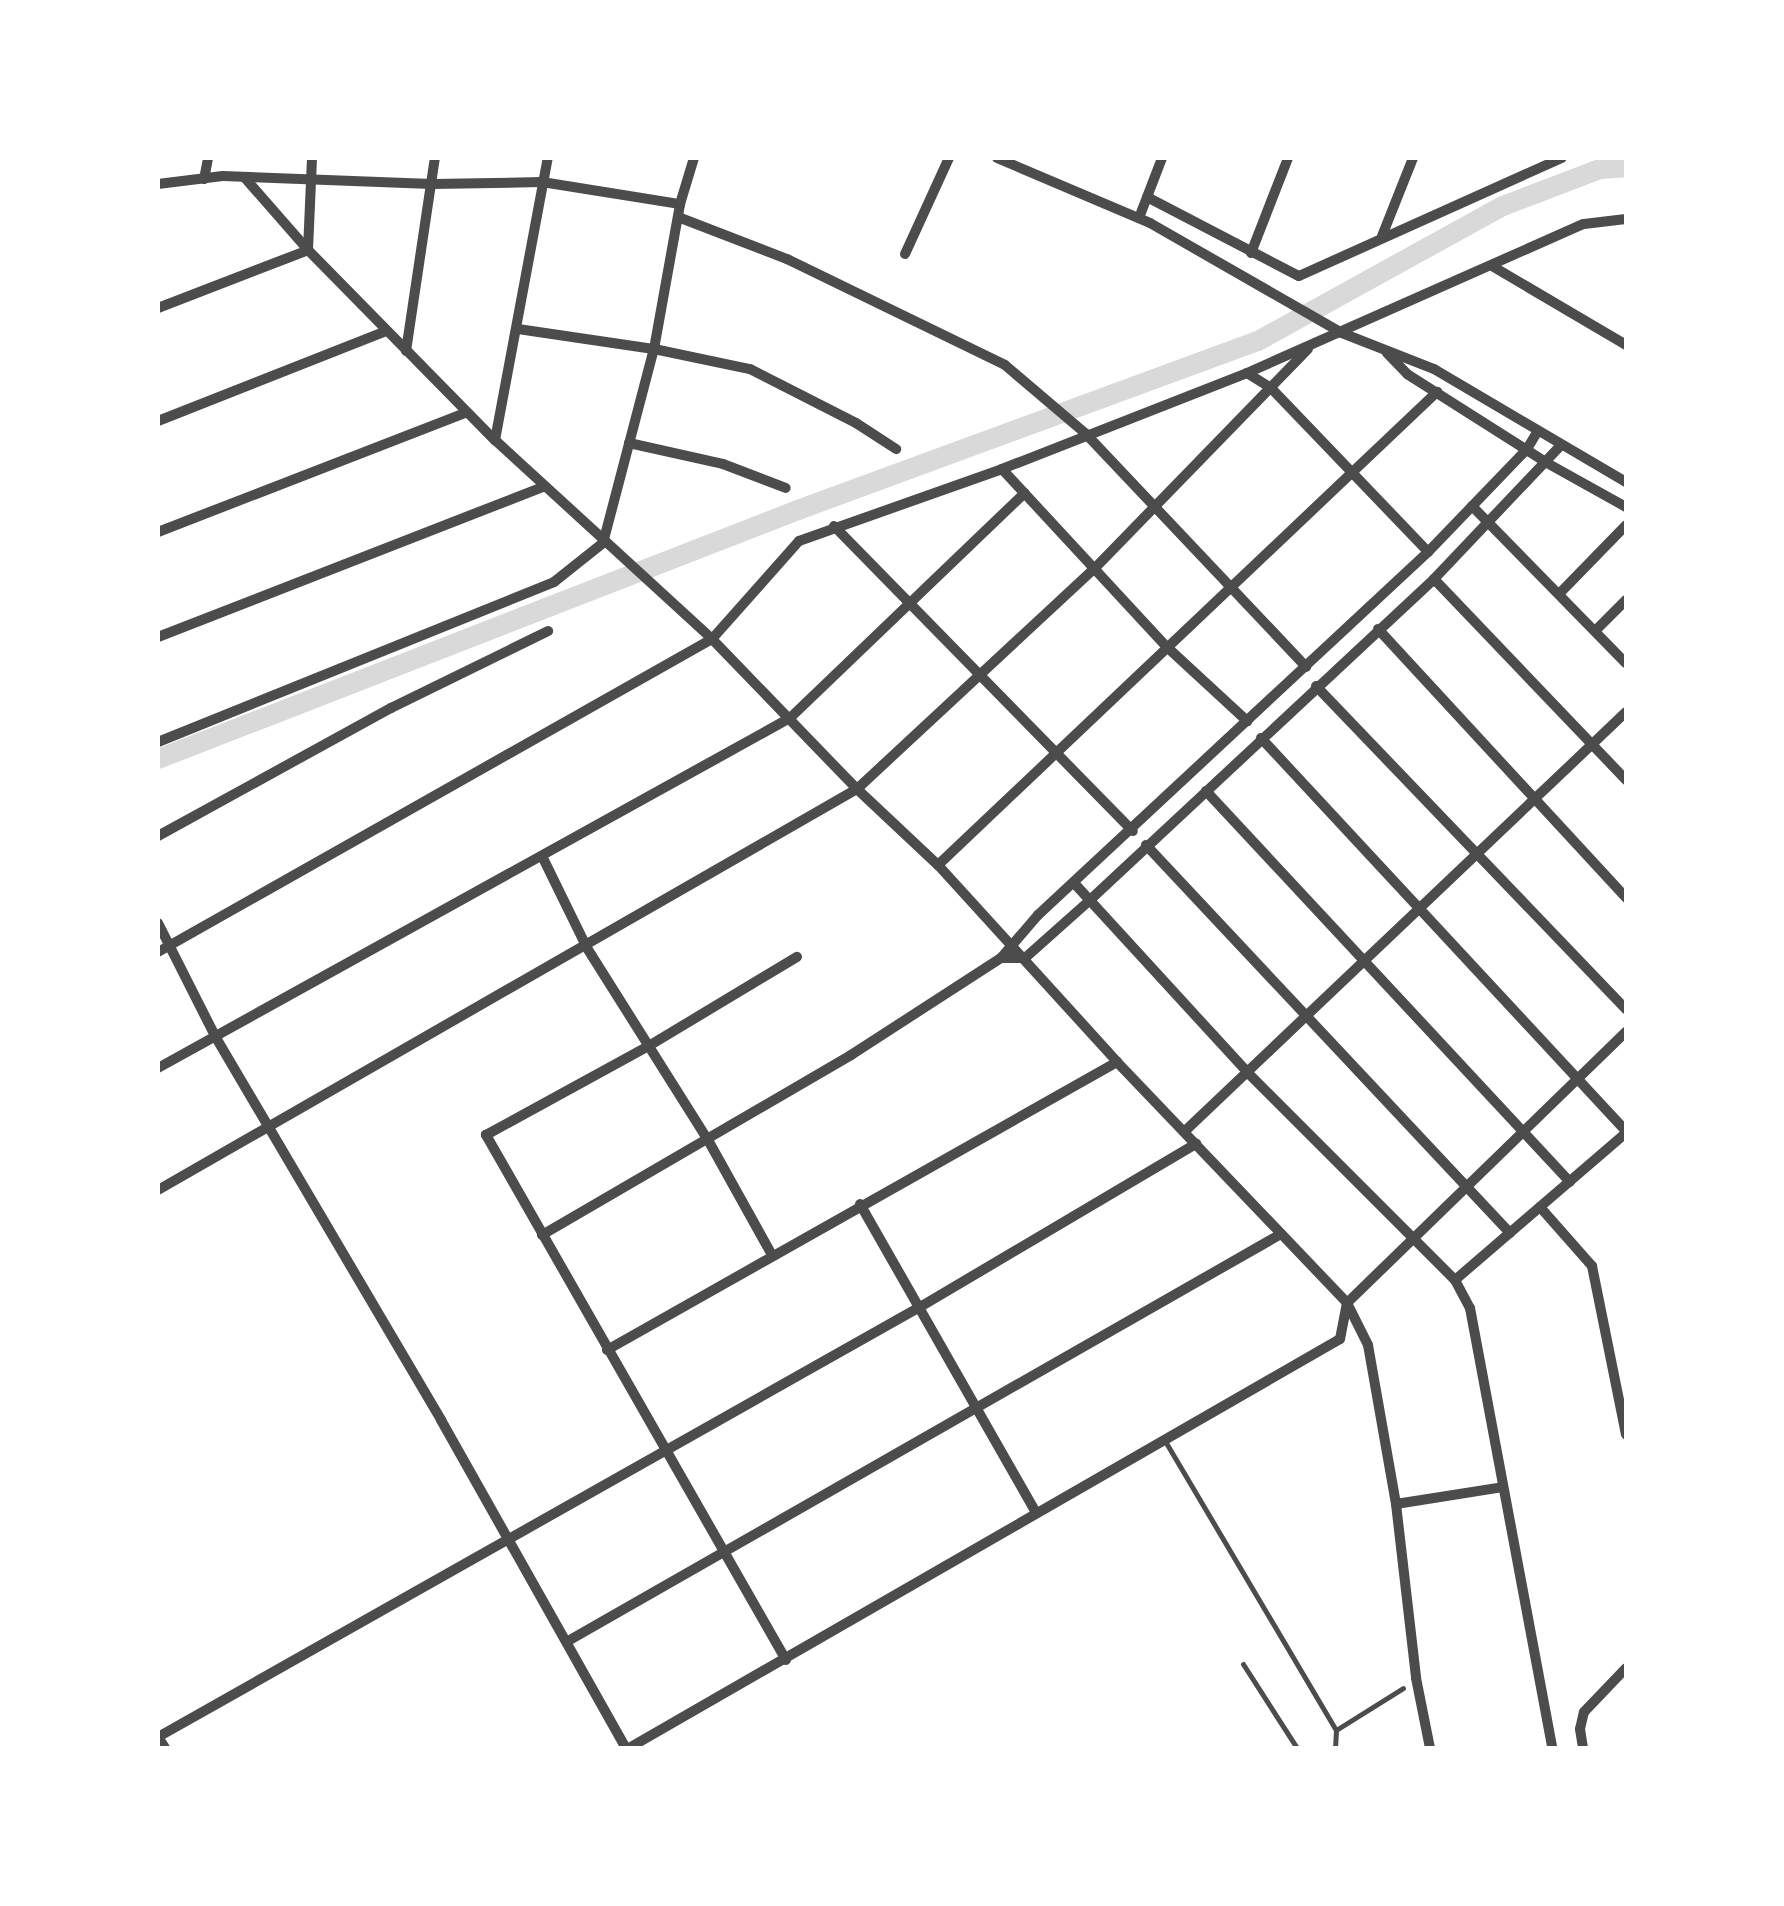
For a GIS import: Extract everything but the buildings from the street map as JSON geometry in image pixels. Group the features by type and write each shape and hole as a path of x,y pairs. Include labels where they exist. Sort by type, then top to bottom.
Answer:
{"street":[{"path":"204,179 208,158"},
{"path":"308,250 312,158"},
{"path":"406,351 435,158"},
{"path":"495,440 548,158"},
{"path":"158,742 554,582 603,543 654,349 679,210 694,158"},
{"path":"905,254 949,158"},
{"path":"997,158 1139,218 1342,333 1434,368 1626,482"},
{"path":"1139,218 1162,158"},
{"path":"1250,253 1288,158"},
{"path":"1382,237 1414,158"},
{"path":"1147,198 1299,276 1554,159"},
{"path":"245,178 308,250 542,487 712,639 938,865 1117,1062 1347,1303 1368,1345 1396,1504 1416,1678 1430,1748"},
{"path":"158,184 245,178 432,184 542,182 679,210 1005,364 1085,433 1306,666"},
{"path":"158,952 712,639 799,541 1002,469 1085,433 1247,373 1584,224 1626,219"},
{"path":"158,308 308,250"},
{"path":"1492,266 1626,345"},
{"path":"518,329 654,349 750,369 896,448"},
{"path":"158,421 386,331"},
{"path":"158,1190 587,948 858,789 1096,567 1312,345"},
{"path":"1386,352 1407,374 1547,464 1626,507"},
{"path":"1247,373 1270,388 1428,552"},
{"path":"938,865 1438,392"},
{"path":"158,532 467,412"},
{"path":"542,1235 852,1055 1001,958 1009,944 1428,552 1527,449 1538,431"},
{"path":"629,442 723,464 786,488"},
{"path":"1001,958 1025,958 1090,900 1434,578 1561,445"},
{"path":"1002,469 1168,648 1247,721"},
{"path":"158,637 542,487"},
{"path":"158,1068 790,718 1025,492"},
{"path":"1472,506 1626,663"},
{"path":"1559,594 1626,525"},
{"path":"834,526 1133,831"},
{"path":"1434,578 1626,780"},
{"path":"1595,631 1626,600"},
{"path":"1378,629 1626,898"},
{"path":"158,836 391,708 548,631"},
{"path":"1316,686 1626,1009"},
{"path":"1184,1131 1626,712"},
{"path":"1261,738 1580,1076 1626,1132 1455,1280"},
{"path":"1206,791 1570,1182"},
{"path":"1146,845 1510,1233"},
{"path":"542,856 587,948 708,1140 772,1255"},
{"path":"1074,883 1247,1072 1455,1280 1470,1308 1552,1748"},
{"path":"158,923 214,1036 270,1125 627,1748 1340,1339 1347,1303 1626,1032"},
{"path":"786,1660 486,1134 648,1047 797,957"},
{"path":"607,1350 1117,1062"},
{"path":"165,1748 158,1737 359,1627 507,1536 920,1307 1196,1144"},
{"path":"860,1204 1036,1513"},
{"path":"1540,1206 1592,1266 1626,1434"},
{"path":"568,1641 1281,1234"},
{"path":"1396,1504 1503,1487"},
{"path":"1583,1748 1580,1729 1584,1712 1626,1668"}],"lane":[{"path":"1163,1438 1336,1730 1335,1748"},
{"path":"1243,1664 1297,1748"},
{"path":"1336,1730 1404,1688"}],"waterway":[{"path":"158,759 798,510 1258,341 1503,206 1600,169 1626,167"}]}
